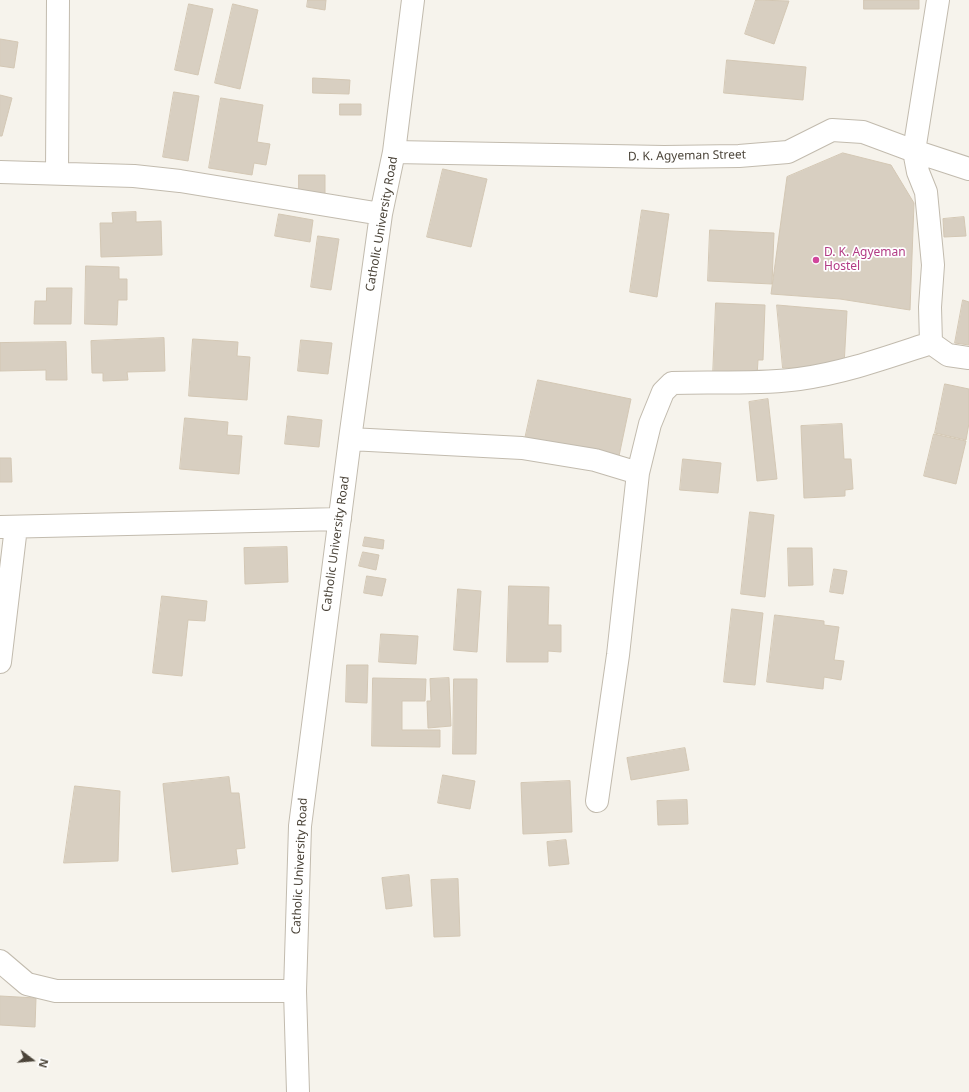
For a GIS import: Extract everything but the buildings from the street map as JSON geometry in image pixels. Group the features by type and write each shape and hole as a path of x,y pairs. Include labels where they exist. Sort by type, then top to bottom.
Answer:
{"street":[{"path":"57,174 58,0"},
{"name":"Catholic University Road","path":"298,1092 295,991 300,826 350,439 381,214 394,152 413,0"},
{"path":"931,343 930,307 933,265 926,192 918,172 914,151 938,0"},
{"name":"D. K. Agyeman Street","path":"394,152 664,157 739,156 788,152 832,130 863,132 969,169"},
{"path":"0,172 134,176 180,181 381,214"},
{"path":"931,343 948,355 969,358"},
{"path":"597,802 618,655 638,473 650,424 662,392 672,383 738,384 799,379 839,372 931,343"},
{"path":"350,439 522,448 595,460 638,473"},
{"path":"0,662 8,527 340,519"},
{"path":"0,961 26,984 56,991 295,991"}],"place":[{"name":"D. K. Agyeman Hostel","path":"816,260"}]}
